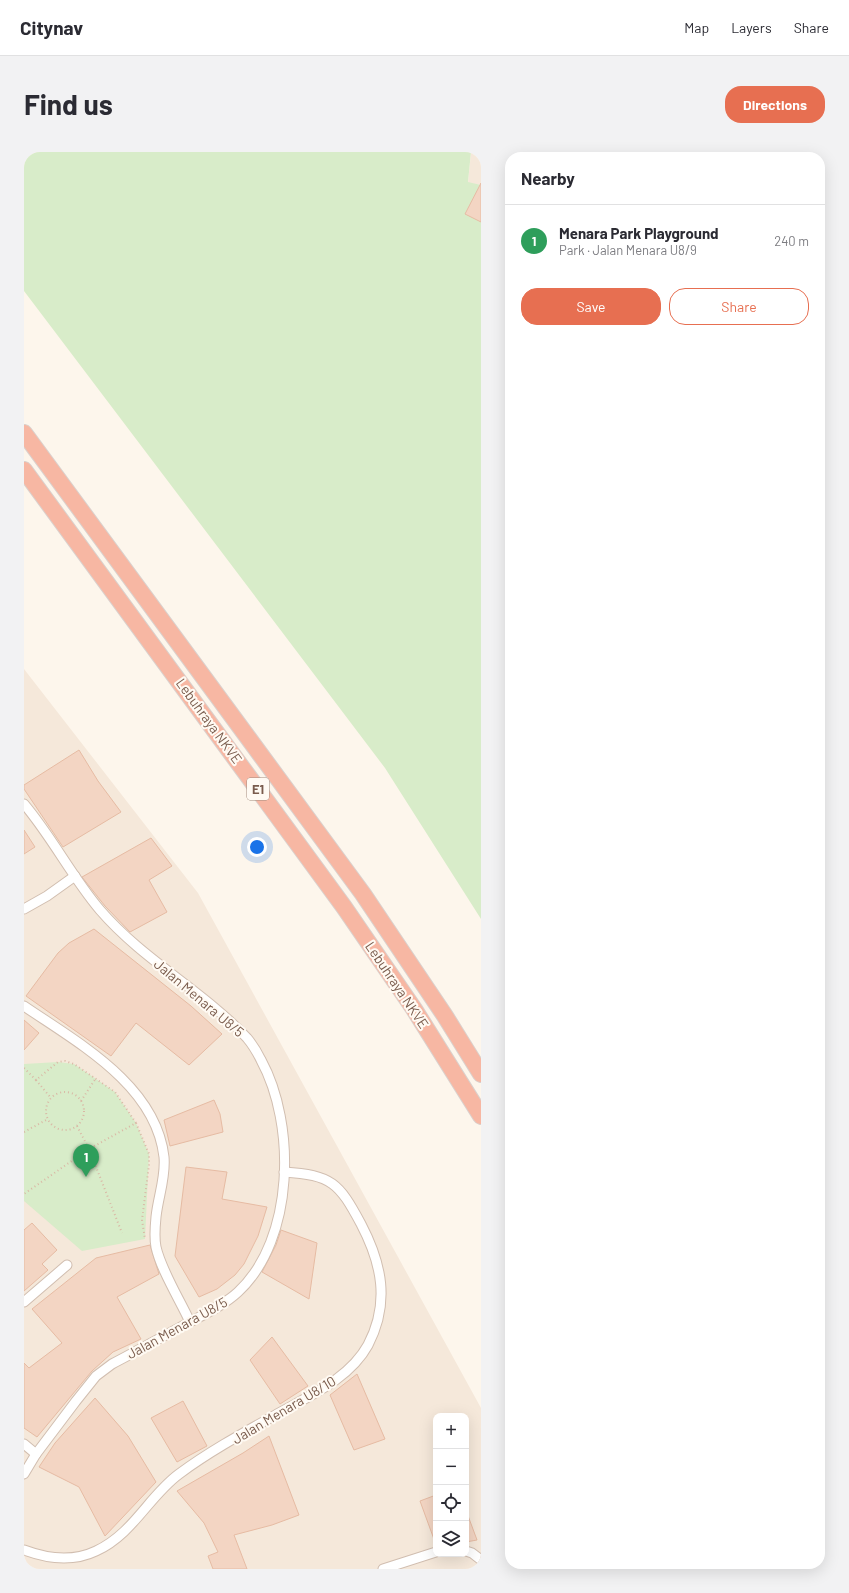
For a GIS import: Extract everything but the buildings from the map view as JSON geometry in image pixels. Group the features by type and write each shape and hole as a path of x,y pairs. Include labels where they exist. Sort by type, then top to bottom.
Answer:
{"highway":[{"name":"Lebuhraya NKVE","path":"24,433 363,894 445,1016 481,1074"},
{"name":"Lebuhraya NKVE","path":"24,470 344,907 414,1009 481,1116"}],"street":[{"name":"Jalan Menara U8/5","path":"24,804 100,911 129,939 231,1022 252,1044 269,1074 278,1102 283,1138 284,1172 276,1226 271,1241 256,1271 238,1292 228,1300 190,1322 112,1364 96,1376 76,1400 36,1454 24,1474"},
{"path":"24,909 47,896 75,876"},
{"path":"24,1006 103,1062 137,1094 151,1114 162,1144 164,1158 164,1172 155,1225 156,1249 190,1322"},
{"name":"Jalan Menara U8/10","path":"24,1550 46,1556 62,1558 81,1557 111,1543 129,1527 177,1475 212,1452 322,1389 347,1370 360,1357 368,1345 375,1328 381,1297 381,1280 373,1249 352,1207 335,1184 328,1179 305,1173 284,1172"},
{"path":"24,1302 67,1265"},
{"path":"24,1444 36,1454"},
{"path":"469,1552 481,1560"},
{"path":"383,1569 433,1553"}],"path":[{"path":"36,1080 58,1062 65,1061 74,1064 115,1092 136,1124 149,1154 142,1220 145,1239"},
{"path":"24,1068 51,1098"},
{"path":"81,1101 96,1078"},
{"path":"64,1092 74,1094 81,1101 84,1114 77,1126 68,1130 59,1129 54,1127 48,1119 46,1108 51,1098 55,1095 64,1092"},
{"path":"24,1132 48,1119"},
{"path":"24,1194 89,1149 136,1124"},
{"path":"77,1126 89,1149 122,1233"}],"shaded area":[{"path":"471,152 481,152 481,185 468,183"},
{"path":"24,669 198,893 481,1408 481,1569 24,1569"}],"green space":[{"path":"24,152 471,152 468,182 481,185 481,919 385,768 24,291"},
{"path":"58,1062 74,1064 115,1092 136,1123 149,1154 145,1239 82,1251 24,1201 24,1064"}],"place":[{"name":"Menara Park Playground","path":"86,1177"}]}
